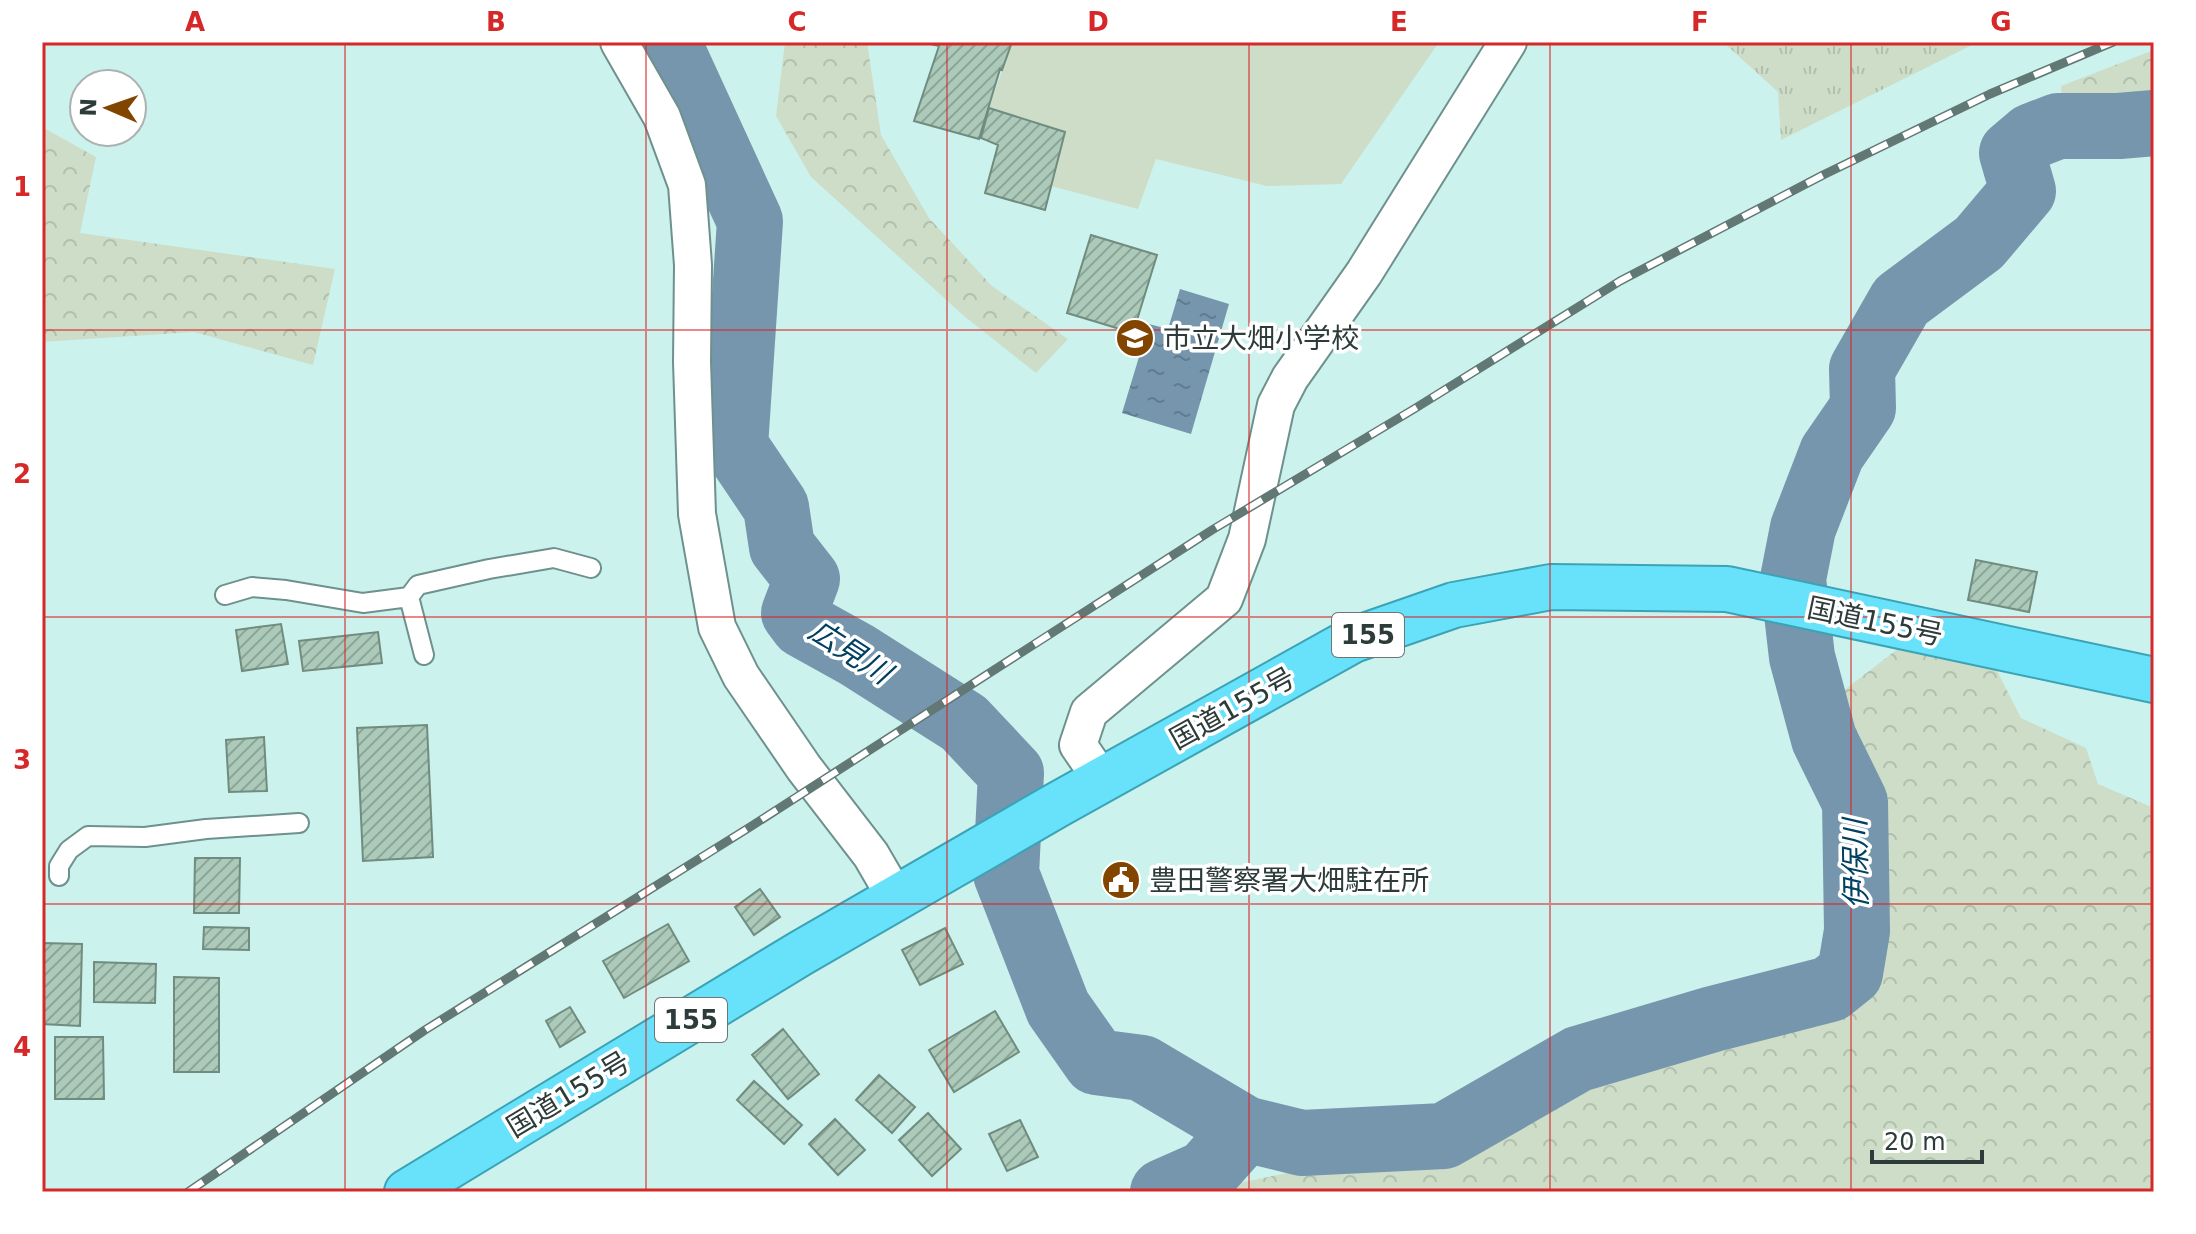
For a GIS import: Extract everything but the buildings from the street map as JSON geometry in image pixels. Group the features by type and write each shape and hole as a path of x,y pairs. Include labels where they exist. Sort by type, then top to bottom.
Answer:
{"highway":[{"name":"国道155号","path":"407,1192 1048,810 1353,640 1454,605 1551,587 1727,589 2154,680"}],"street":[{"path":"619,42 662,117 687,185 693,265 692,362 697,514 717,627 741,676 804,768 871,855 896,898"},
{"path":"1102,780 1078,745 1089,712 1224,599 1247,539 1276,405 1290,378 1364,273 1508,42"}],"lane":[{"path":"225,595 252,587 363,603 409,597 418,585 554,558 591,568"},
{"path":"409,597 424,655"},
{"path":"59,876 59,866 69,850 88,836 145,837 206,829 299,823"}],"green space":[{"path":"785,42 867,42 881,135 929,218 992,286 1068,339 1036,373 964,316 811,177 776,116"},
{"path":"1012,42 1439,42 1341,184 1267,186 1156,159 1138,209 1051,186 1065,132 989,108"},
{"path":"1723,42 1978,42 1781,140 1778,92"},
{"path":"2154,50 2154,108 2063,114 2061,86"},
{"path":"42,127 68,141 68,148 80,148 96,157 80,233 335,269 313,365 194,332 42,342"},
{"path":"1899,648 1995,667 2021,718 2086,748 2098,784 2154,808 2154,1192 1202,1192 1327,1165 1443,1155 1590,1073 1876,985 1869,785 1835,716 1834,698"}],"water":[{"path":"1180,289 1229,304 1191,434 1122,413 1149,324 1168,329"}],"waterway":[{"name":"伊保川","path":"668,42 750,221 735,446 776,507 782,547 807,579 794,613 803,625 857,655 964,723 1011,773 1006,874 1058,1008 1096,1062 1142,1068 1245,1129 1302,1143 1444,1136 1578,1059 1713,1019 1830,989 1850,973 1857,931 1855,802 1824,739 1802,657 1793,579 1803,528 1832,453 1863,408 1862,369 1901,301 1979,243 2023,191 2012,153 2032,136 2058,126 2154,123"},
{"name":"伊保川","path":"1163,1192 1206,1173 1245,1129"}],"railway":[{"path":"188,1192 425,1030 750,827 1212,530 1620,281 1823,175 1990,94 2113,42"}],"place":[{"name":"市立大畑小学校","path":"1135,338"},
{"name":"豊田警察署大畑駐在所","path":"1121,880"}],"water label":[{"name":"広見川","path":"850,652"}]}
